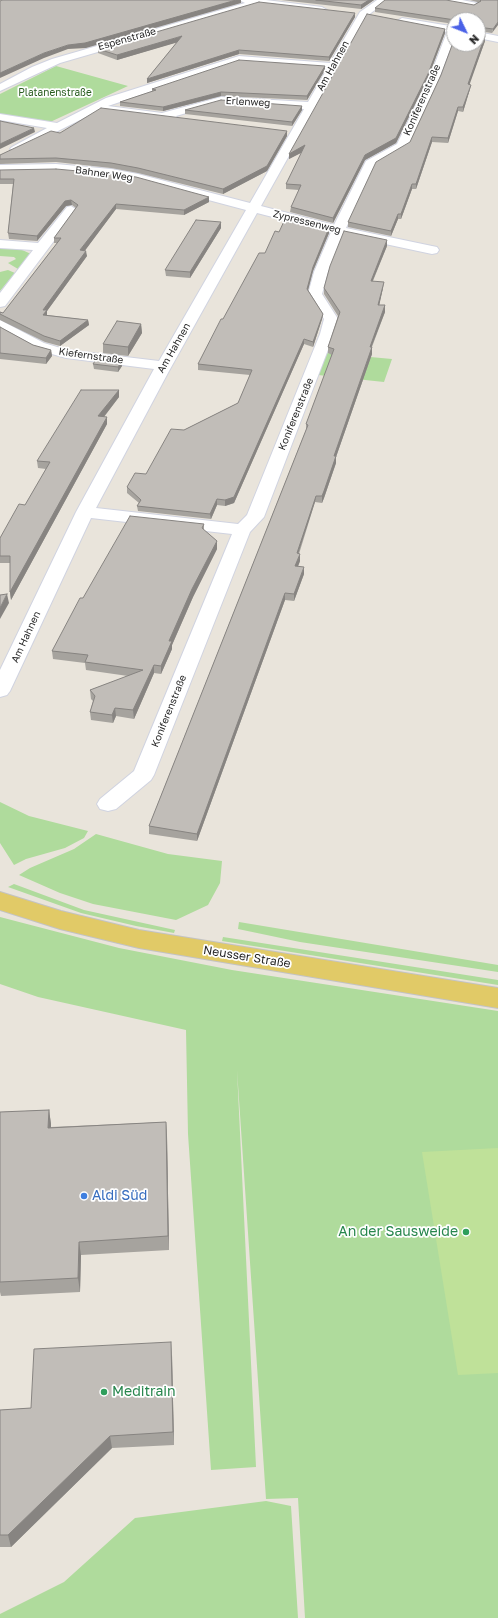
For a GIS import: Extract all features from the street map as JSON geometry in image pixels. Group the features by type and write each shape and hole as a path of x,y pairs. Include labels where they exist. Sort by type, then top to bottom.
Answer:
{"main road":[{"name":"Neusser Straße","path":"0,901 60,920 139,939 498,998"}],"street":[{"path":"244,0 333,11"},
{"name":"Am Hahnen","path":"0,691 85,512 164,366 333,66 364,15 383,0"},
{"path":"446,0 476,2"},
{"name":"Espenstraße","path":"0,88 36,69 56,61 258,2"},
{"path":"468,12 476,2"},
{"path":"390,19 446,28"},
{"path":"486,37 498,39"},
{"name":"Koniferenstraße","path":"108,804 143,776 242,530 255,517 327,334 331,319 315,294 321,272 338,230 370,164 402,146 434,79 446,49"},
{"path":"6,153 110,100 242,56 333,66"},
{"name":"Erlenweg","path":"164,116 202,104 221,100 310,106"},
{"path":"94,107 185,120"},
{"path":"0,117 59,127"},
{"path":"281,131 296,132"},
{"name":"Bahner Weg","path":"0,169 56,168 111,173 138,178 252,209"},
{"name":"Zypressenweg","path":"252,209 338,230 432,250"},
{"path":"0,303 71,210"},
{"path":"0,244 42,247"},
{"name":"Kiefernstraße","path":"0,324 39,346 66,354 164,366"},
{"path":"85,512 242,530"}],"green space":[{"name":"Platanenstraße","path":"56,66 128,86 48,123 0,114 0,94"},
{"path":"0,249 20,249 31,254 18,269 8,263 16,259 14,257 0,256"},
{"path":"8,270 15,273 0,291 0,272"},
{"path":"327,353 392,359 384,382 318,375"},
{"path":"0,802 29,816 88,831 84,838 65,848 26,859 14,865 0,843"},
{"path":"96,834 168,854 222,861 220,883 208,905 176,920 93,904 60,893 19,875 30,868 74,849"},
{"path":"14,884 84,910 175,930 174,933 81,913 8,887"},
{"path":"0,917 119,948 232,970 498,1011 498,1618 305,1618 298,1498 266,1499 237,1070 256,1467 211,1470 188,1134 186,1030 38,997 0,984"},
{"path":"239,922 498,965 498,972 300,942 238,929"},
{"path":"223,937 498,980 498,985 222,941"},
{"name":"An der Sausweide","path":"498,1148 498,1373 458,1375 422,1152"},
{"path":"266,1501 291,1506 298,1618 0,1618 0,1614 64,1582 135,1518"}],"building":[{"path":"236,0 85,43 68,45 44,53 0,73 0,1"},
{"path":"316,0 369,0 361,5"},
{"path":"385,0 446,0 474,5 481,1 480,0 498,0 498,22 493,29 486,28 486,12 446,12 446,19 375,8"},
{"path":"259,2 355,13 329,57 239,50 147,79 182,36 117,55 98,49"},
{"path":"367,14 445,29 428,74 396,138 365,155 333,218 291,207 301,185 286,184 305,145 289,154"},
{"path":"450,52 479,52 468,84 471,85 463,107 458,107 448,138 432,137 416,184 412,184 401,214 398,214 391,231 348,222 376,162 410,142 441,75"},
{"path":"239,60 325,66 307,96 221,92 163,107 120,102 156,90 152,89"},
{"path":"221,100 302,106 292,122 185,110"},
{"path":"101,108 287,131 267,166 223,189 138,168 111,163 56,158 0,159 0,155 51,131 60,133"},
{"path":"0,121 34,128 0,144"},
{"path":"56,169 136,177 209,197 184,210 116,204 80,250 86,251 43,310 47,310 43,315 88,320 60,341 44,336 0,314 0,312 3,313 61,238 54,238 78,205 71,200 65,201 37,236 8,233 14,179 0,179 0,170"},
{"path":"286,217 329,228 313,267 307,289 323,314 313,342 304,339 234,497 225,500 217,499 210,514 137,506 141,500 127,487 135,473 146,474 171,429 184,430 238,403 252,370 198,364 221,319 223,319 259,253 265,253 275,231 279,232"},
{"path":"196,220 221,222 190,272 165,270"},
{"path":"344,231 387,240 371,281 384,282 378,305 385,305 334,456 336,456 324,491 322,496 316,496 297,553 300,554 295,566 304,567 294,594 285,593 197,834 149,826 308,425 306,424 334,349 328,347 340,312 324,288 330,266"},
{"path":"117,321 141,324 128,347 103,344"},
{"path":"0,327 33,345 51,350 46,358 0,353"},
{"path":"97,358 121,362 118,367 93,364"},
{"path":"81,390 119,390 98,416 107,417 10,592 10,556 0,556 0,538 19,504 25,505 50,462 37,461"},
{"path":"130,516 204,524 202,528 217,541 192,589 169,641 172,641 161,666 154,665 133,710 115,708 112,715 90,712 95,696 90,690 143,670 85,662 88,655 52,651 80,598 83,598"},
{"path":"7,594 0,608 0,595"},
{"name":"Aldi Süd","path":"49,1110 48,1128 166,1122 168,1236 79,1242 78,1278 0,1282 0,1112"},
{"name":"Meditrain","path":"171,1342 173,1432 110,1436 8,1535 0,1535 0,1410 31,1408 34,1349"}],"place":[{"name":"Aldi Süd","path":"84,1196"},
{"name":"An der Sausweide","path":"466,1232"},
{"name":"Meditrain","path":"104,1392"}]}
